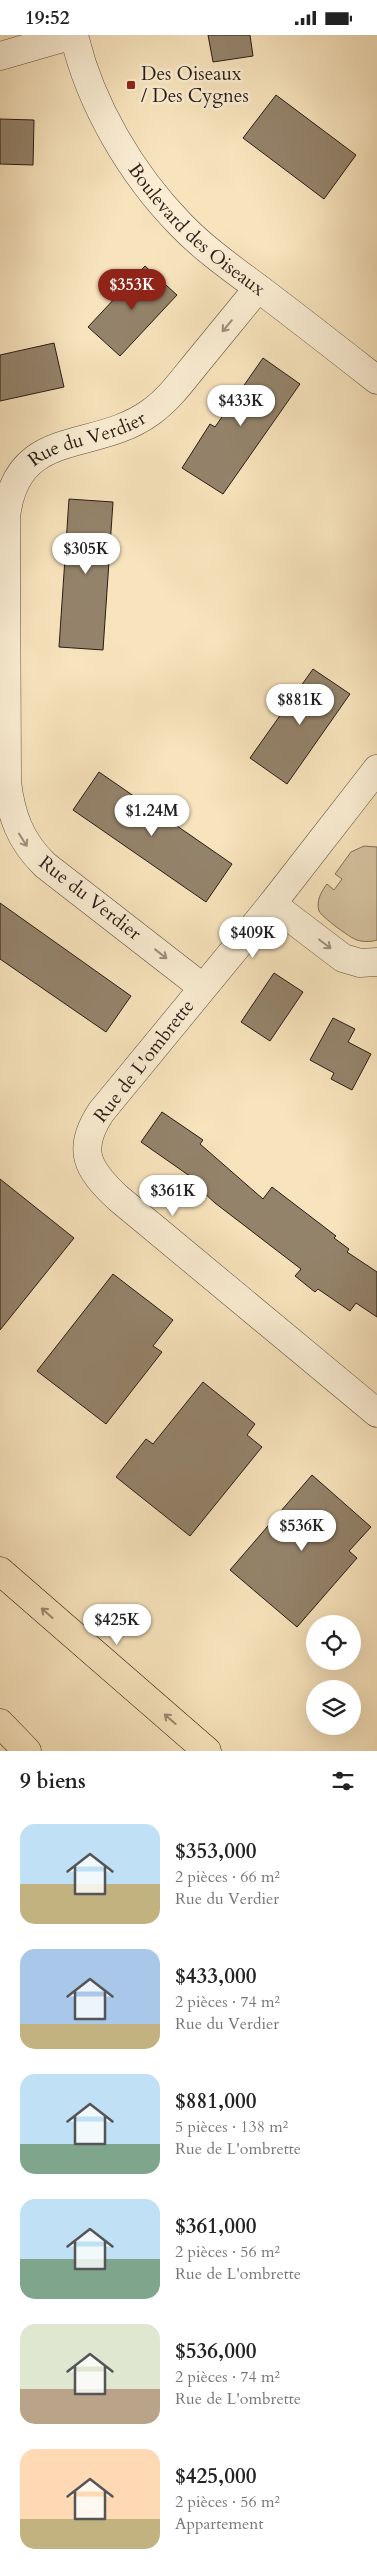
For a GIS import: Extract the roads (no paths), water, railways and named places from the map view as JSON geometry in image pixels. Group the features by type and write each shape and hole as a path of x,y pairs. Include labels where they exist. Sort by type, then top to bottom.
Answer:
{"main road":[{"path":"0,1571 206,1751"},
{"path":"0,1723 27,1751"}],"street":[{"path":"0,56 73,35"},
{"name":"Boulevard des Oiseaux","path":"73,35 93,92 119,143 145,182 182,226 258,288 377,380"},
{"name":"Rue du Verdier","path":"202,987 45,865 27,846 19,833 9,802 7,781 6,517 13,483 26,465 43,453 123,427 150,413 176,388 258,288"},
{"name":"Rue de L'ombrette","path":"377,769 368,801 272,904 202,987 94,1123 87,1146 95,1176 118,1198 377,1413"},
{"path":"272,904 343,958 360,963 377,962"}],"place":[{"name":"Des Oiseaux / Des Cygnes","path":"131,85"}]}
